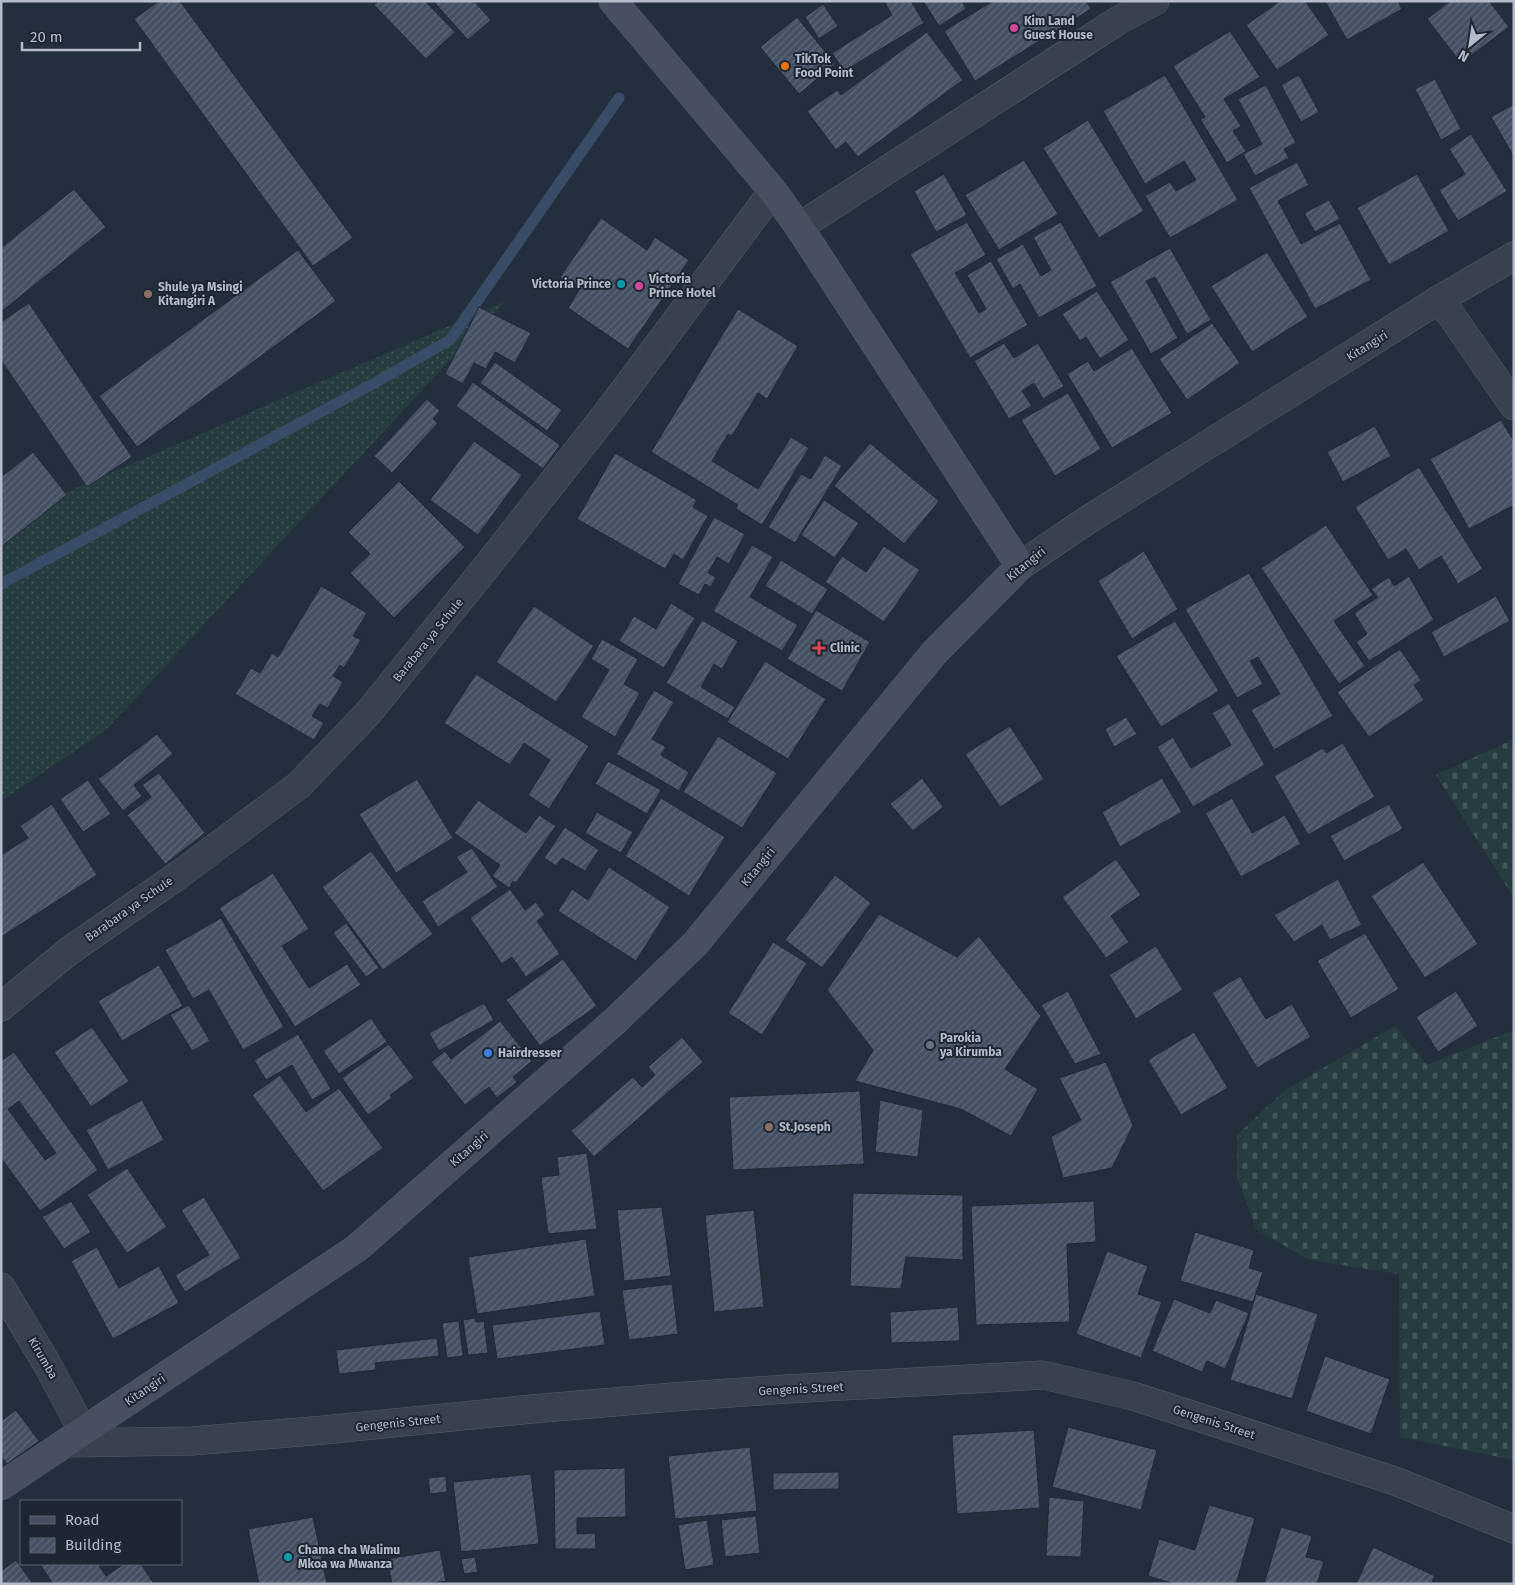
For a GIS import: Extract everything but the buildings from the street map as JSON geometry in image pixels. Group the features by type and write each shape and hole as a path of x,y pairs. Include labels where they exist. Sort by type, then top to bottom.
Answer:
{"main road":[{"path":"613,1 773,191 799,227 1020,566"},
{"name":"Kitangiri","path":"1,1486 357,1248 616,1020 695,944 934,653 1020,566"}],"street":[{"path":"799,227 1113,11 1155,1"},
{"name":"Barabara ya Schule","path":"1,1007 70,951 180,874 299,785 369,712 488,566 615,403 773,191"},
{"name":"Kitangiri","path":"1020,566 1086,521 1440,299 1514,256"},
{"path":"1440,299 1514,406"},
{"name":"Kirumba","path":"1,1287 47,1364 75,1437"},
{"name":"Gengenis Street","path":"75,1437 192,1441 682,1397 787,1389 1043,1375 1133,1396 1395,1480 1514,1528"}],"green space":[{"path":"504,302 106,730 1,801 1,543 65,493"},
{"path":"1514,739 1514,898 1436,775"},
{"path":"1395,1026 1427,1065 1514,1030 1514,1460 1400,1437 1399,1274 1309,1260 1257,1230 1237,1178 1237,1135 1284,1091"}],"waterway":[{"path":"1,584 380,380 450,340 619,98"}],"place":[{"name":"Kim Land Guest House","path":"1014,28"},
{"name":"TikTok Food Point","path":"785,66"},
{"name":"Victoria Prince","path":"621,284"},
{"name":"Victoria Prince Hotel","path":"639,286"},
{"name":"Shule ya Msingi Kitangiri A","path":"148,294"},
{"name":"Clinic","path":"819,648"},
{"name":"Parokia ya Kirumba","path":"930,1045"},
{"name":"Hairdresser","path":"488,1053"},
{"name":"St.Joseph","path":"769,1127"},
{"name":"Chama cha Walimu Mkoa wa Mwanza","path":"288,1557"}]}
